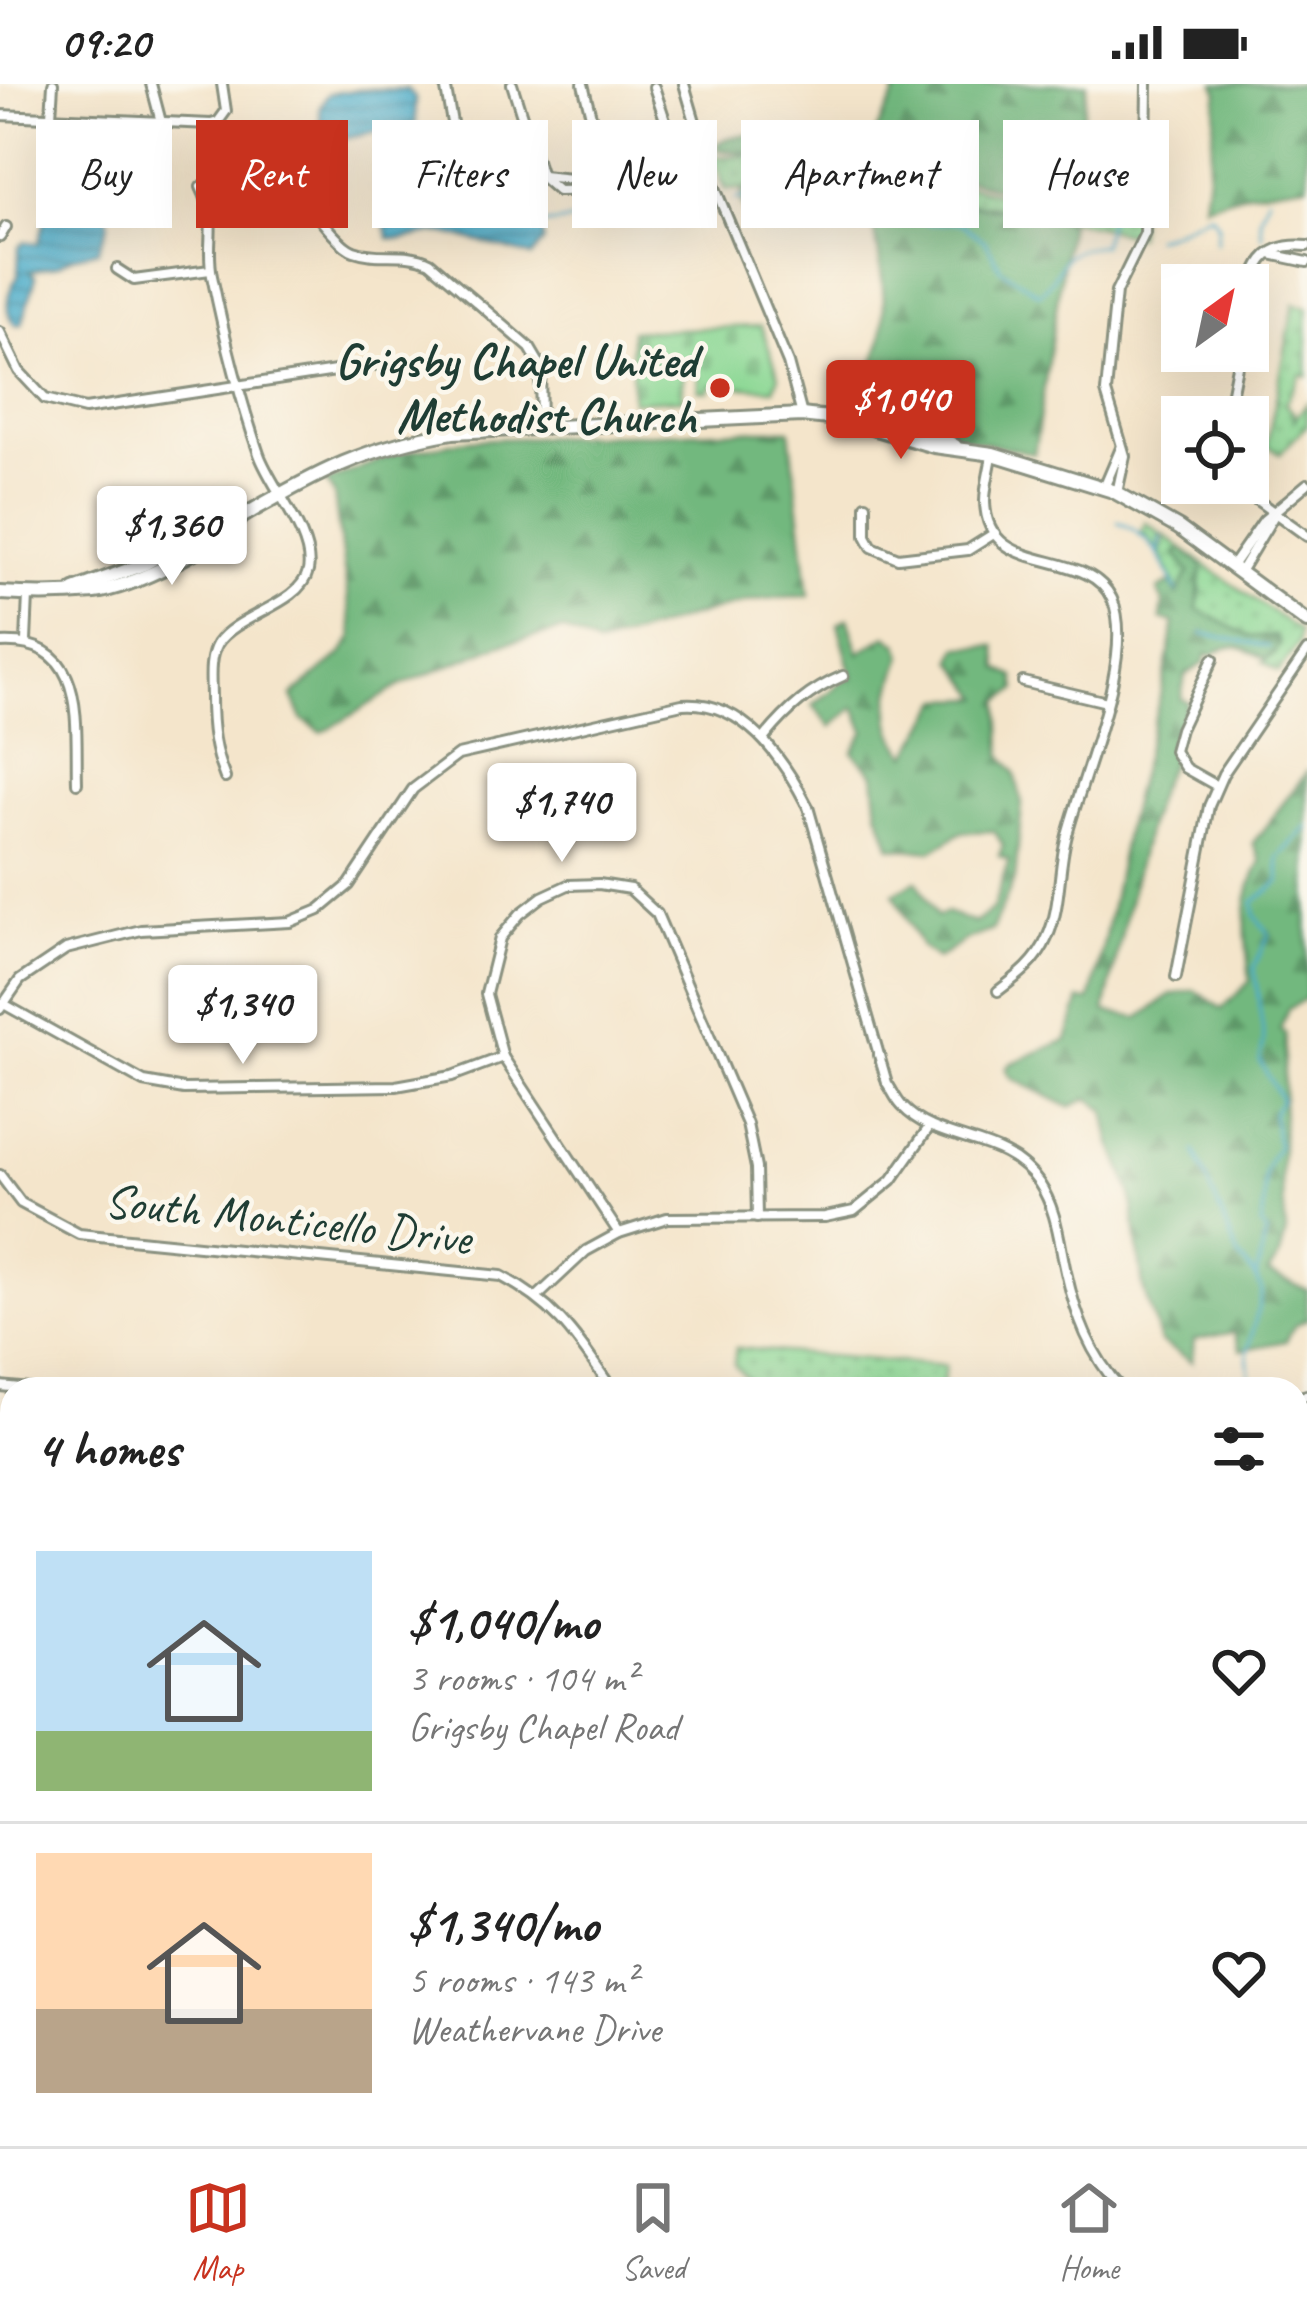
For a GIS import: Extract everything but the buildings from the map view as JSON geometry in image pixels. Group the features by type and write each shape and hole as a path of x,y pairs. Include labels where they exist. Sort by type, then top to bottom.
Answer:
{"street":[{"path":"50,116 53,84"},
{"path":"152,84 161,120"},
{"path":"172,122 218,122 227,102 222,84"},
{"path":"445,84 452,120"},
{"path":"512,84 541,176 558,191 572,190"},
{"path":"583,84 593,120"},
{"path":"684,84 695,120"},
{"path":"1110,491 1124,467 1106,392 1115,292 1145,233 1147,84"},
{"path":"655,87 665,120"},
{"path":"0,115 124,120"},
{"path":"717,193 788,364 802,415"},
{"path":"211,228 210,270 260,459 306,547 308,569 300,587 232,628 211,660 213,749 226,778"},
{"path":"330,228 355,252 413,254 430,262 530,348 540,365 541,429"},
{"path":"1260,264 1268,254 1290,245 1307,246"},
{"path":"1268,254 1307,262"},
{"path":"118,269 134,280 210,270"},
{"path":"0,332 19,370 44,399 85,410 375,364"},
{"path":"0,593 92,592 147,574 335,464 401,441 453,432 802,415 992,454 1110,491 1179,528 1307,622"},
{"path":"992,454 984,503 995,533 1021,554 1087,571 1103,583 1114,603 1119,639 1107,702 1065,840 1048,936 1037,957 998,991"},
{"path":"1236,569 1274,515 1307,484"},
{"path":"1260,504 1307,536"},
{"path":"866,505 866,536 882,555 898,558 968,550 995,533"},
{"path":"26,641 28,595"},
{"path":"0,643 26,641 64,669 75,692 77,783"},
{"path":"1176,976 1191,886 1217,786 1307,651"},
{"path":"1213,659 1174,752 1185,768 1217,786"},
{"path":"765,737 801,699 843,676"},
{"path":"1024,682 1107,702"},
{"path":"503,1057 452,1076 396,1086 184,1089 144,1082 1,1005 44,960 85,943 141,930 290,922 319,910 349,886 413,788 458,755 705,702 765,737 808,807 886,1083 903,1108 930,1126 988,1143 1014,1158 1037,1180 1054,1210 1082,1333 1111,1377"},
{"path":"619,1233 503,1057 486,994 500,938 520,914 568,885 630,889 657,914 746,1124 756,1168 757,1218"},
{"path":"538,1296 586,1251 619,1233 667,1217 825,1217 854,1211 892,1180 930,1126"},
{"name":"South Monticello Drive","path":"0,1175 21,1203 79,1234 501,1276 538,1296 566,1323 604,1377"}],"green space":[{"path":"891,84 1087,84 1082,120 1003,120 1003,189 979,183 979,120 882,120 895,95"},
{"path":"1215,84 1307,84 1307,184 1248,192 1204,205 1218,91"},
{"path":"741,136 741,152 719,150 718,144"},
{"path":"741,156 741,189 725,190 717,157"},
{"path":"979,189 1003,195 1003,207 979,204"},
{"path":"979,206 1003,209 1003,228 1068,228 1034,454 863,413 863,395 883,326 874,228 979,228"},
{"path":"1103,228 1138,228 1137,236"},
{"path":"1294,304 1307,307 1307,376 1301,374 1285,404 1294,420 1307,403 1307,425 1280,454 1269,446"},
{"path":"761,326 779,376 774,389 710,385 709,391 699,390 699,375 684,369 682,399 632,401 631,331"},
{"path":"790,430 809,596 728,606 597,646 564,630 501,644 399,686 329,729 321,732 302,719 292,696 342,654 353,637 334,494 326,482 393,455 466,440"},
{"path":"1146,523 1164,536 1159,536 1158,551 1141,531"},
{"path":"1166,537 1299,631 1298,644 1279,672 1263,662 1275,654 1276,637 1250,637 1197,609 1202,589 1189,572 1179,593 1160,553"},
{"path":"1182,548 1202,566 1197,609 1250,637 1276,636 1280,645 1266,659 1239,648 1207,653 1204,663 1185,675 1181,699 1188,702 1169,745 1171,764 1144,840 1105,1012 1139,1018 1172,995 1195,990 1222,1009 1250,981 1246,906 1261,862 1253,843 1307,772 1307,998 1288,1009 1280,1030 1285,1033 1281,1175 1286,1232 1280,1256 1268,1273 1307,1290 1307,1319 1294,1326 1286,1341 1241,1350 1234,1332 1194,1340 1192,1362 1160,1342 1143,1287 1131,1192 1111,1141 1105,1110 1089,1098 1070,1107 1011,1078 1006,1069 1067,1040 1080,1000 1090,1001 1170,649 1174,623 1161,619 1163,602 1158,590 1171,582 1177,595 1189,572 1175,553"},
{"path":"848,618 859,653 887,635 899,644 903,656 891,695 890,720 908,755 942,699 982,698 953,660 958,647 996,646 999,669 1015,677 1017,690 1000,701 1002,755 1015,773 1022,804 1015,878 992,930 937,959 921,947 894,893 917,880 937,917 946,913 975,923 993,909 1009,860 999,856 1003,845 994,831 962,832 931,851 891,847 878,811 874,774 853,752 865,731 855,707 831,727 813,705 853,679 838,624"},
{"path":"736,1348 945,1366 944,1377 746,1377 734,1364"}],"water":[{"path":"407,89 415,98 416,120 372,120 372,133 348,138 348,120 320,120 320,107 328,94"},
{"path":"42,228 107,228 98,250 30,271 36,277 22,324 15,325 8,301 18,277 19,247 25,242 38,244"},
{"path":"386,228 541,228 544,241 531,257 436,233 389,238"}],"waterway":[{"path":"736,199 776,193 823,205 868,205 930,224 959,222 986,242 1001,269 1040,294 1068,255 1102,245 1106,228"},
{"path":"1262,236 1260,218 1268,196"},
{"path":"1154,237 1211,214 1218,225 1216,243"},
{"path":"548,224 572,221"},
{"path":"1118,522 1147,541 1177,592"},
{"path":"1158,553 1161,537"},
{"path":"1202,633 1269,647"},
{"path":"1256,1277 1266,1233 1261,1225 1265,1177 1278,1146 1272,1113 1281,1100 1260,1061 1264,1040 1254,967 1269,934 1255,916 1254,902 1280,882 1278,858 1307,827"},
{"path":"1195,1151 1239,1257 1262,1291 1248,1353 1250,1377"}],"place":[{"name":"Grigsby Chapel United Methodist Church","path":"720,388"}]}
